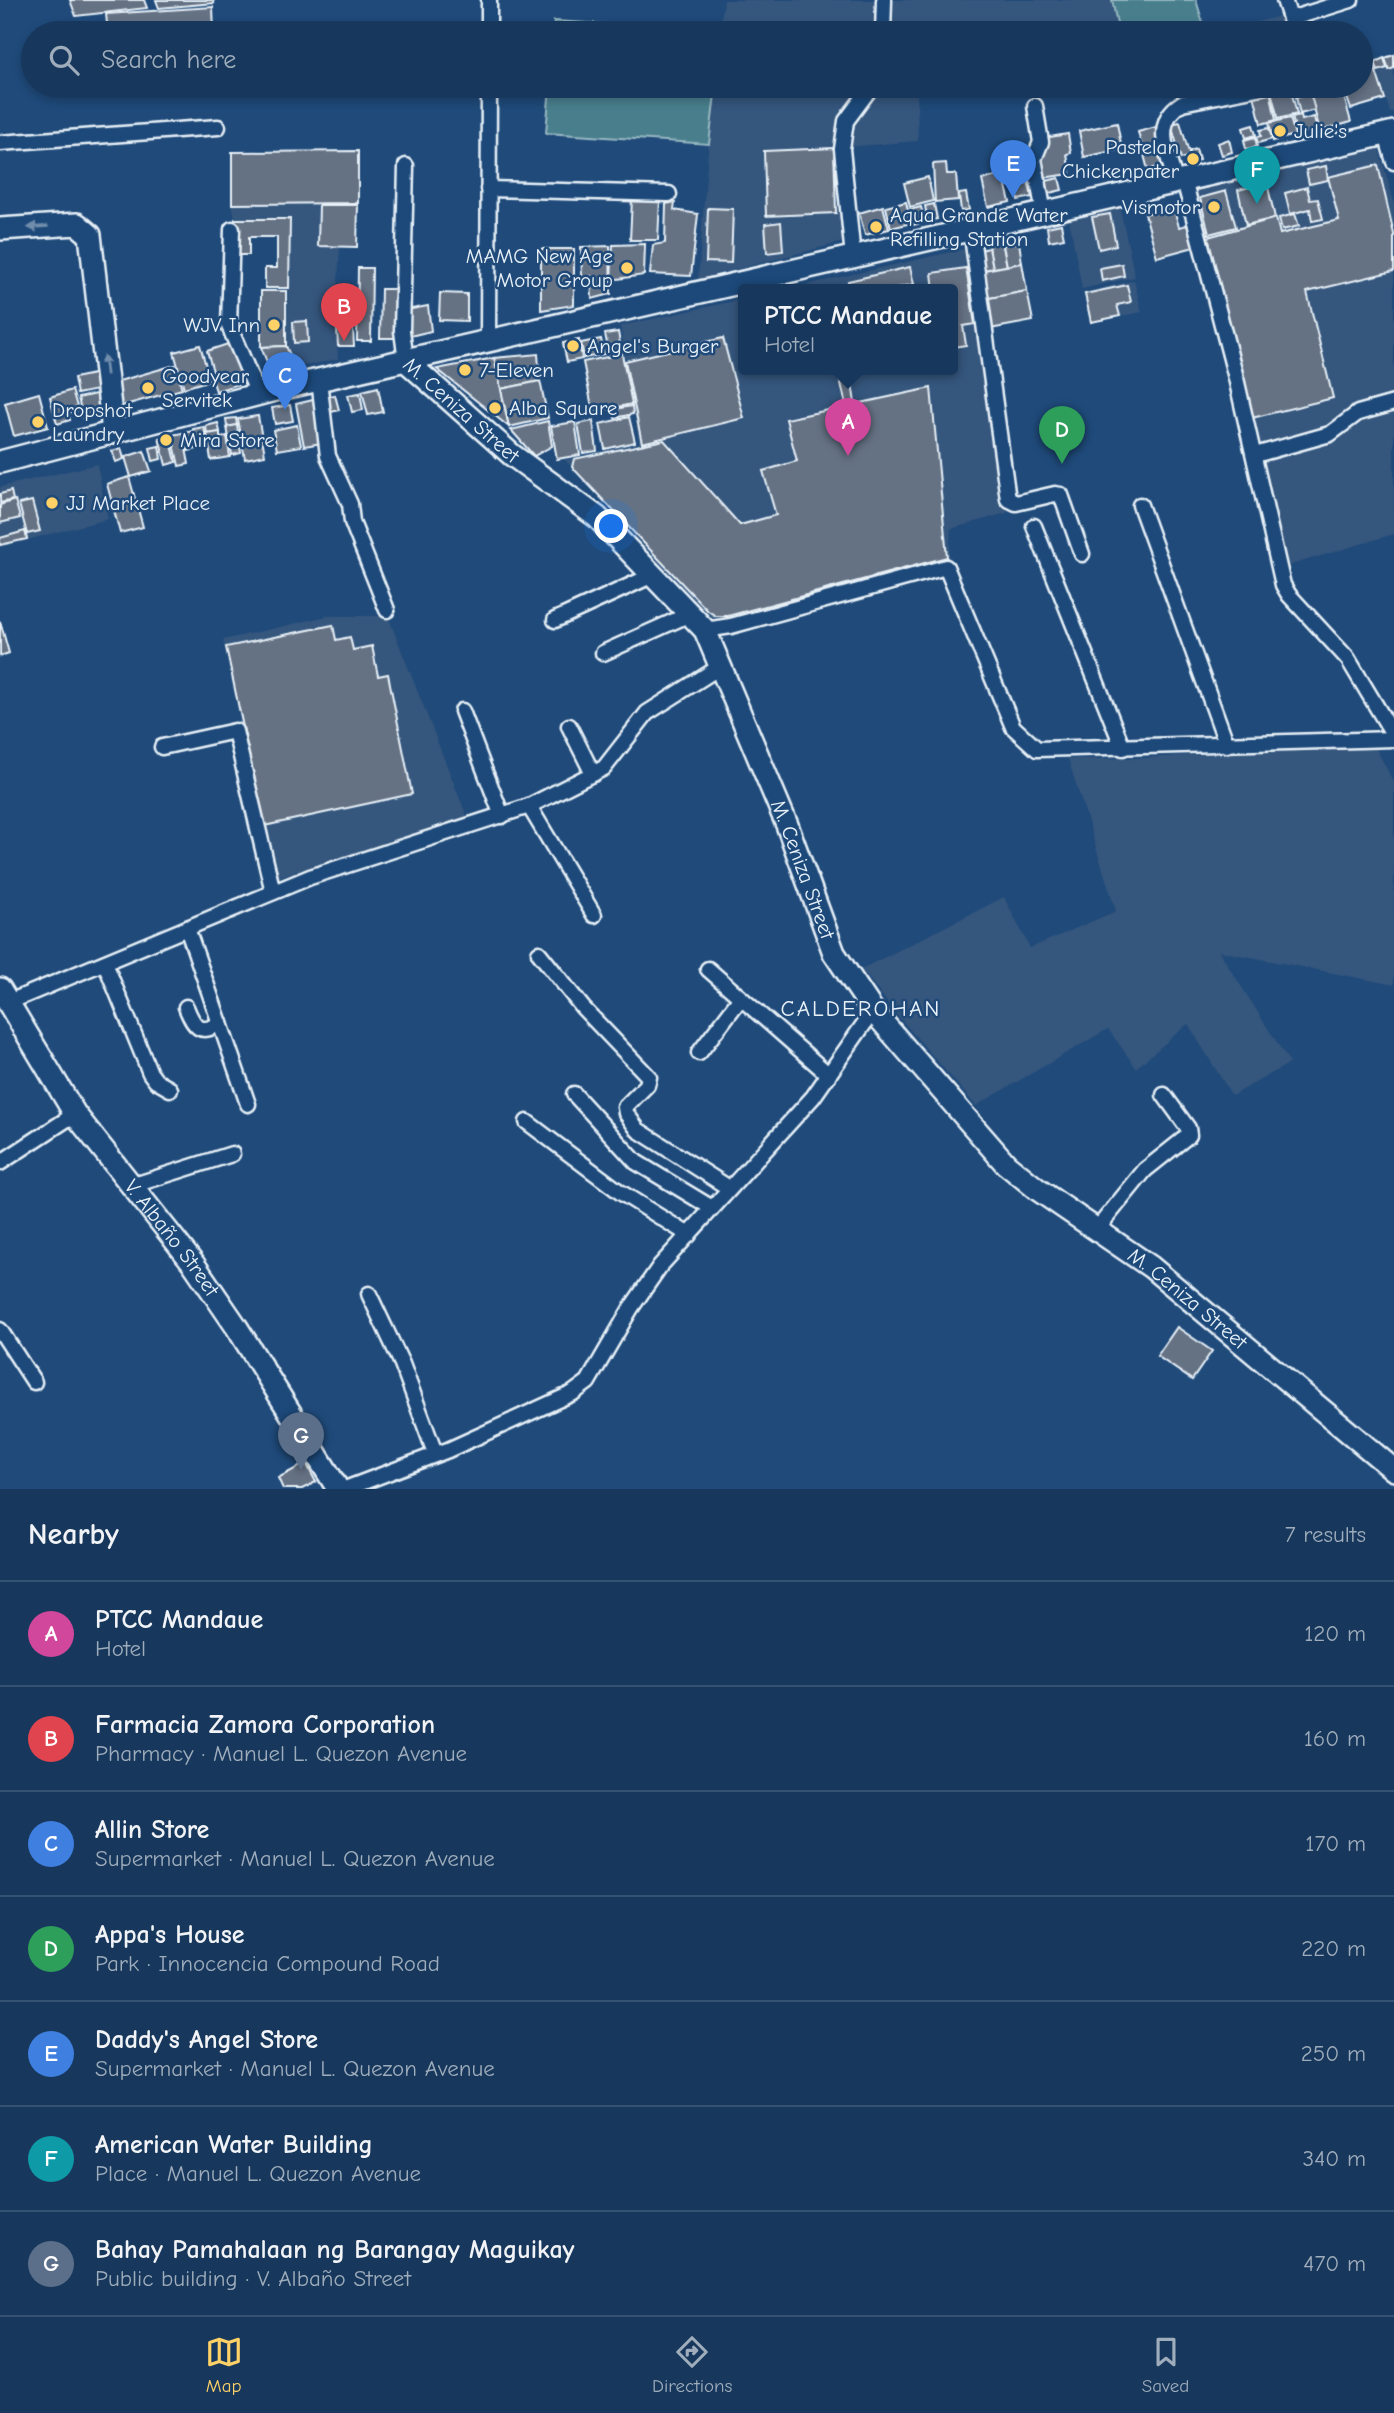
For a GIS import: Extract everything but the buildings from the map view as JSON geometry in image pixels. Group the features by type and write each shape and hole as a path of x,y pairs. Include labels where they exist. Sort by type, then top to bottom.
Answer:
{"street":[{"path":"489,0 489,21"},
{"path":"883,21 884,0"},
{"path":"1284,0 1291,21"},
{"path":"1304,21 1351,0"},
{"path":"488,341 489,98"},
{"path":"853,257 842,149 846,121 863,98"},
{"path":"705,630 731,626 946,567 1013,727 1037,749 1227,745 1394,737 1348,659 1283,585 1255,455 1180,181 1164,140 1163,129 1173,108 1182,103 1207,98"},
{"path":"1035,106 1041,142 1034,159 1044,212"},
{"path":"0,143 218,127"},
{"path":"0,462 258,394 1390,133 1394,162"},
{"name":"M. Ceniza Street","path":"407,166 402,331 406,361 512,455 597,517 705,630 787,825 834,953 873,1011 1006,1164 1037,1189 1151,1267 1394,1470"},
{"path":"488,188 669,194"},
{"path":"0,229 77,224 90,234 113,432"},
{"path":"232,229 229,326 258,394"},
{"path":"971,229 1008,499 1016,503 1061,495 1082,554"},
{"path":"319,380 328,456 350,504 352,522 387,610"},
{"path":"1255,455 1330,434 1358,413 1394,403"},
{"path":"1140,505 1227,745"},
{"path":"1034,526 1123,748"},
{"path":"555,620 653,575"},
{"path":"603,653 690,614"},
{"path":"5,995 105,963 310,877 529,806 604,768 647,713 721,666"},
{"path":"462,711 502,816"},
{"path":"569,726 593,774"},
{"path":"162,747 234,731 273,892"},
{"path":"529,806 594,915"},
{"path":"187,928 248,1104"},
{"path":"539,953 583,1008 649,1077 647,1085 625,1107 638,1130 729,1188"},
{"path":"105,963 150,1073 156,1081 170,1089"},
{"path":"708,969 830,1075"},
{"name":"V. Albaño Street","path":"5,995 75,1114 200,1273 338,1489"},
{"path":"699,1053 740,999"},
{"path":"186,1007 192,1023 201,1029 210,1029 220,1023"},
{"path":"345,1489 448,1450 573,1393 588,1382 631,1308 660,1266 813,1097 873,1011"},
{"path":"574,1094 636,1162 712,1208"},
{"path":"1097,1229 1145,1170 1189,1135 1188,1128 1164,1095"},
{"path":"0,1163 75,1114"},
{"path":"527,1122 620,1192 689,1235"},
{"path":"131,1186 232,1154"},
{"path":"369,1294 402,1364 435,1453"},
{"path":"0,1330 34,1382"}],"shaded area":[{"path":"724,0 1112,0 1116,21 721,21"},
{"path":"1284,15 1286,21 1261,21"},
{"path":"1394,54 1394,112 1390,113 1374,61"},
{"path":"714,98 917,98 918,141 848,147 855,239 698,279"},
{"path":"1379,149 1394,202 1394,396 1355,407 1326,428 1255,445 1191,191"},
{"path":"358,151 357,247 340,247 336,312 338,359 295,368 286,346 290,220 235,219 232,204 232,152"},
{"path":"1119,203 1135,277 1082,289 1068,214"},
{"path":"968,248 1007,513 951,529 949,560 727,619 715,619 705,612 565,460 639,443 620,326 738,300 738,375 958,375 958,284 810,284"},
{"path":"1134,280 1142,312 1090,323 1083,293"},
{"path":"1394,410 1394,534 1284,567 1259,462 1332,443 1366,419"},
{"name":"JJ Market Place","path":"97,464 108,519 0,547 0,487"},
{"path":"327,616 388,616 468,819 273,879 223,640"},
{"path":"1374,744 1394,783 1394,985 1219,951 1290,1063 1232,1096 1188,1024 1136,1068 1108,1029 976,1106 861,969 1004,897 1030,948 1116,911 1068,759 1144,758"}],"green space":[{"path":"1112,0 1196,0 1202,21 1116,21"},
{"path":"549,98 715,98 709,144 546,133"}],"place":[{"name":"Julie's","path":"1280,131"},
{"name":"Pastelan Chickenpater","path":"1193,159"},
{"name":"Daddy's Angel Store","path":"1013,198"},
{"name":"American Water Building","path":"1257,204"},
{"name":"Vismotor","path":"1214,207"},
{"name":"Aqua Grande Water Refilling Station","path":"876,227"},
{"name":"MAMG New Age Motor Group","path":"627,268"},
{"name":"WJV Inn","path":"274,325"},
{"name":"Farmacia Zamora Corporation","path":"344,341"},
{"name":"Angel's Burger","path":"573,346"},
{"name":"7-Eleven","path":"465,370"},
{"name":"Goodyear Servitek","path":"148,388"},
{"name":"Alba Square","path":"495,408"},
{"name":"Allin Store","path":"285,410"},
{"name":"Dropshot Laundry","path":"38,422"},
{"name":"Mira Store","path":"166,440"},
{"name":"PTCC Mandaue","path":"848,456"},
{"name":"Appa's House","path":"1062,464"},
{"name":"JJ Market Place","path":"52,503"},
{"name":"Bahay Pamahalaan ng Barangay Maguikay","path":"301,1470"}],"district":[{"name":"CALDEROHAN","path":"861,1008"}]}
